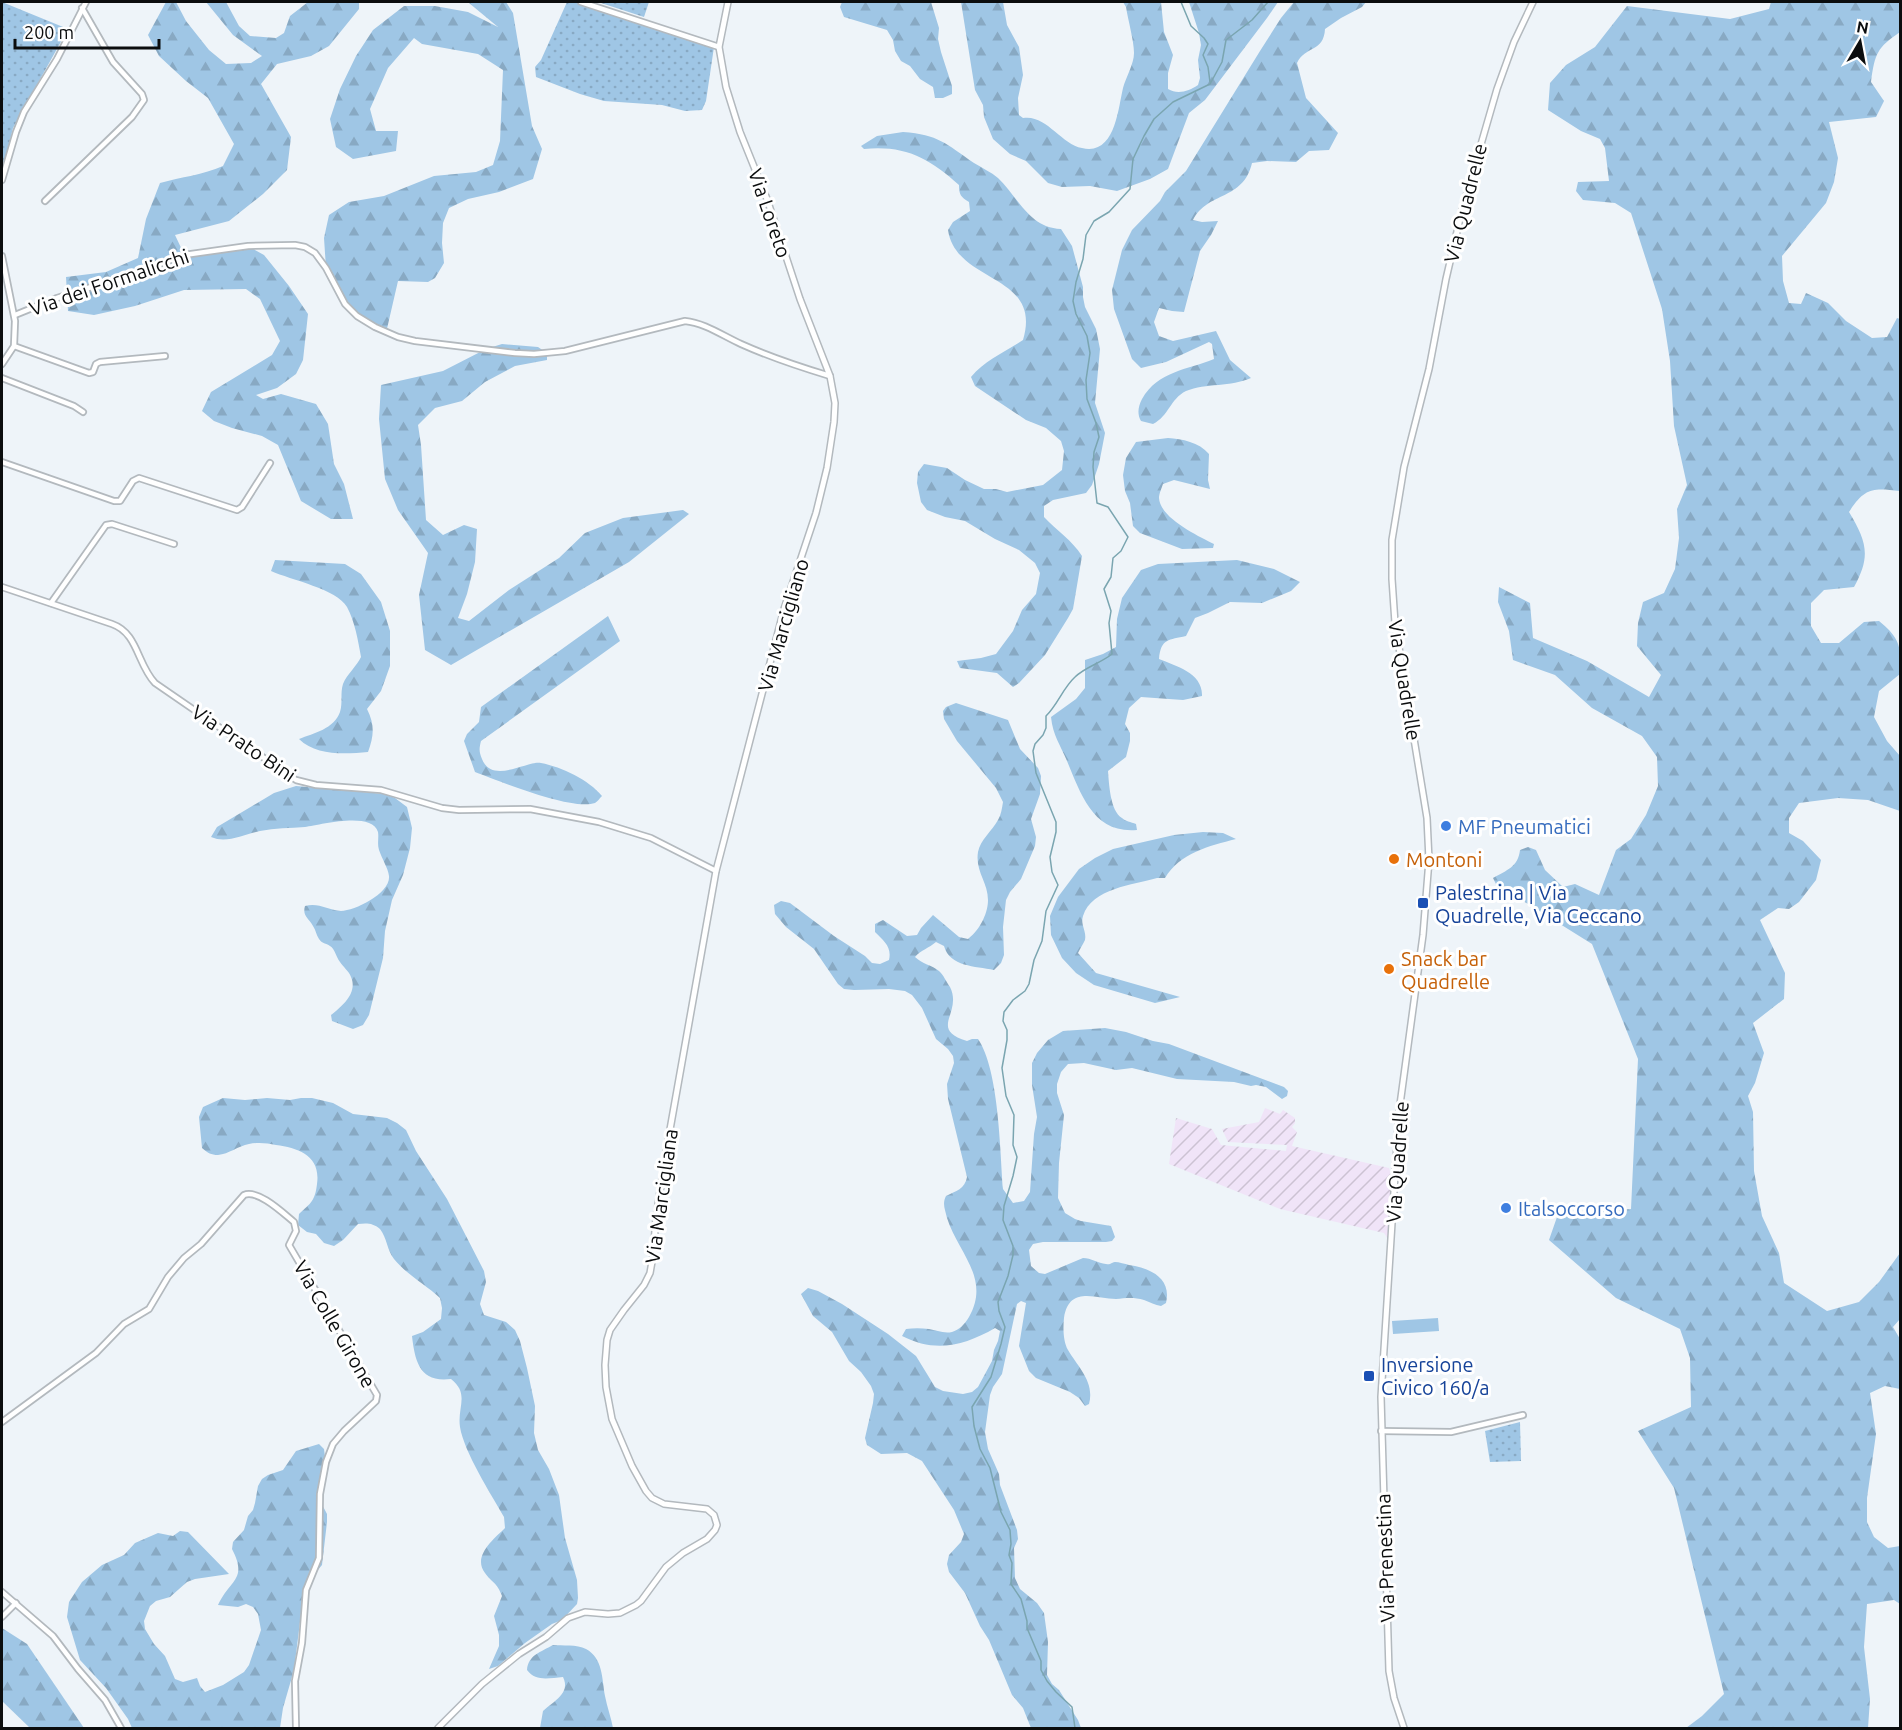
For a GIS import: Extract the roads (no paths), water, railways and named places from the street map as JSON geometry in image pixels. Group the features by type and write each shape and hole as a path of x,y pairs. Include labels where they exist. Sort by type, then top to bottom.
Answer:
{"street":[{"path":"2,180 12,142 24,112 57,59 86,2"},
{"path":"581,2 719,46"},
{"name":"Via Loreto","path":"728,2 719,46 723,75 740,132 765,192 802,305 830,376"},
{"name":"Via Quadrelle","path":"1381,1386 1399,1116 1423,935 1429,864 1427,818 1395,623 1391,567 1394,529 1404,467 1429,369 1462,210 1494,96 1517,34 1533,2"},
{"path":"45,201 132,117 144,102 142,94 113,62 82,8"},
{"name":"Via dei Formalicchi","path":"15,315 57,298 184,255 248,246 295,245 305,247 315,253 326,268 342,299 357,316 375,327 403,338 534,354 571,349 685,321 699,324 782,361 830,376"},
{"path":"2,256 15,315 14,346 2,364"},
{"path":"14,346 89,374 94,372 96,364 100,362 165,356"},
{"name":"Via Marcigliano","path":"716,871 784,609 806,546 822,489 835,413 834,392 830,376"},
{"path":"2,378 75,406 83,412"},
{"path":"2,462 114,501 120,501 134,481 139,478 236,510 242,507 270,464"},
{"path":"51,603 106,525 112,524 174,544"},
{"name":"Via Prato Bini","path":"2,587 123,629 130,636 144,669 155,683 298,781 315,785 381,790 425,805 442,808 459,810 530,809 599,822 651,838 716,871"},
{"name":"Via Marcigliana","path":"438,1728 487,1679 568,1618 585,1612 620,1613 636,1605 666,1567 683,1553 707,1539 716,1527 716,1520 706,1509 664,1504 652,1498 646,1491 634,1471 612,1419 605,1369 609,1332 644,1285 652,1263 666,1152 716,871"},
{"name":"Via Colle Girone","path":"2,1422 96,1353 124,1324 148,1309 168,1277 184,1258 201,1244 244,1195 252,1193 259,1196 294,1222 296,1231 289,1245 377,1395 376,1401 333,1444 326,1462 320,1494 319,1558 306,1590 302,1643 295,1681 296,1728"},
{"name":"Via Prenestina","path":"1381,1386 1389,1671 1394,1698 1404,1728"},
{"path":"1381,1431 1451,1432 1523,1415"},
{"path":"2,1592 53,1636 105,1700 121,1728"},
{"path":"2,1617 16,1603"}],"waterway":[{"path":"1181,2 1191,26 1208,44 1203,55 1208,67 1210,82"},
{"path":"1075,1728 1072,1707 1056,1692 1041,1670 1041,1661 1027,1628 1021,1599 1011,1584 1010,1530 1001,1512 990,1468 980,1449 972,1407 991,1377 1001,1344 1005,1327 998,1302 1013,1255 1013,1246 1003,1220 1004,1206 1017,1157 1013,1145 1014,1115 1006,1096 1002,1068 1007,1040 1007,1030 1003,1021 1004,1012 1029,984 1034,960 1042,941 1046,911 1058,885 1052,872 1050,857 1056,822 1036,773 1033,751 1046,728 1046,716 1071,681 1083,670 1112,654 1109,623 1111,611 1104,589 1111,577 1113,558 1121,551 1128,537 1108,507 1097,503 1093,467 1094,452 1099,437 1087,399 1086,380 1090,353 1087,336 1076,314 1073,301 1086,235 1094,221 1109,212 1130,189 1133,159 1154,119 1173,102 1210,84 1222,62 1226,40 1252,20 1268,2"}],"place":[{"name":"MF Pneumatici","path":"1446,826"},
{"name":"Montoni","path":"1394,859"},
{"name":"Palestrina | Via Quadrelle, Via Ceccano","path":"1423,903"},
{"name":"Snack bar Quadrelle","path":"1389,969"},
{"name":"Italsoccorso","path":"1506,1208"},
{"name":"Inversione Civico 160/a","path":"1369,1376"}]}
